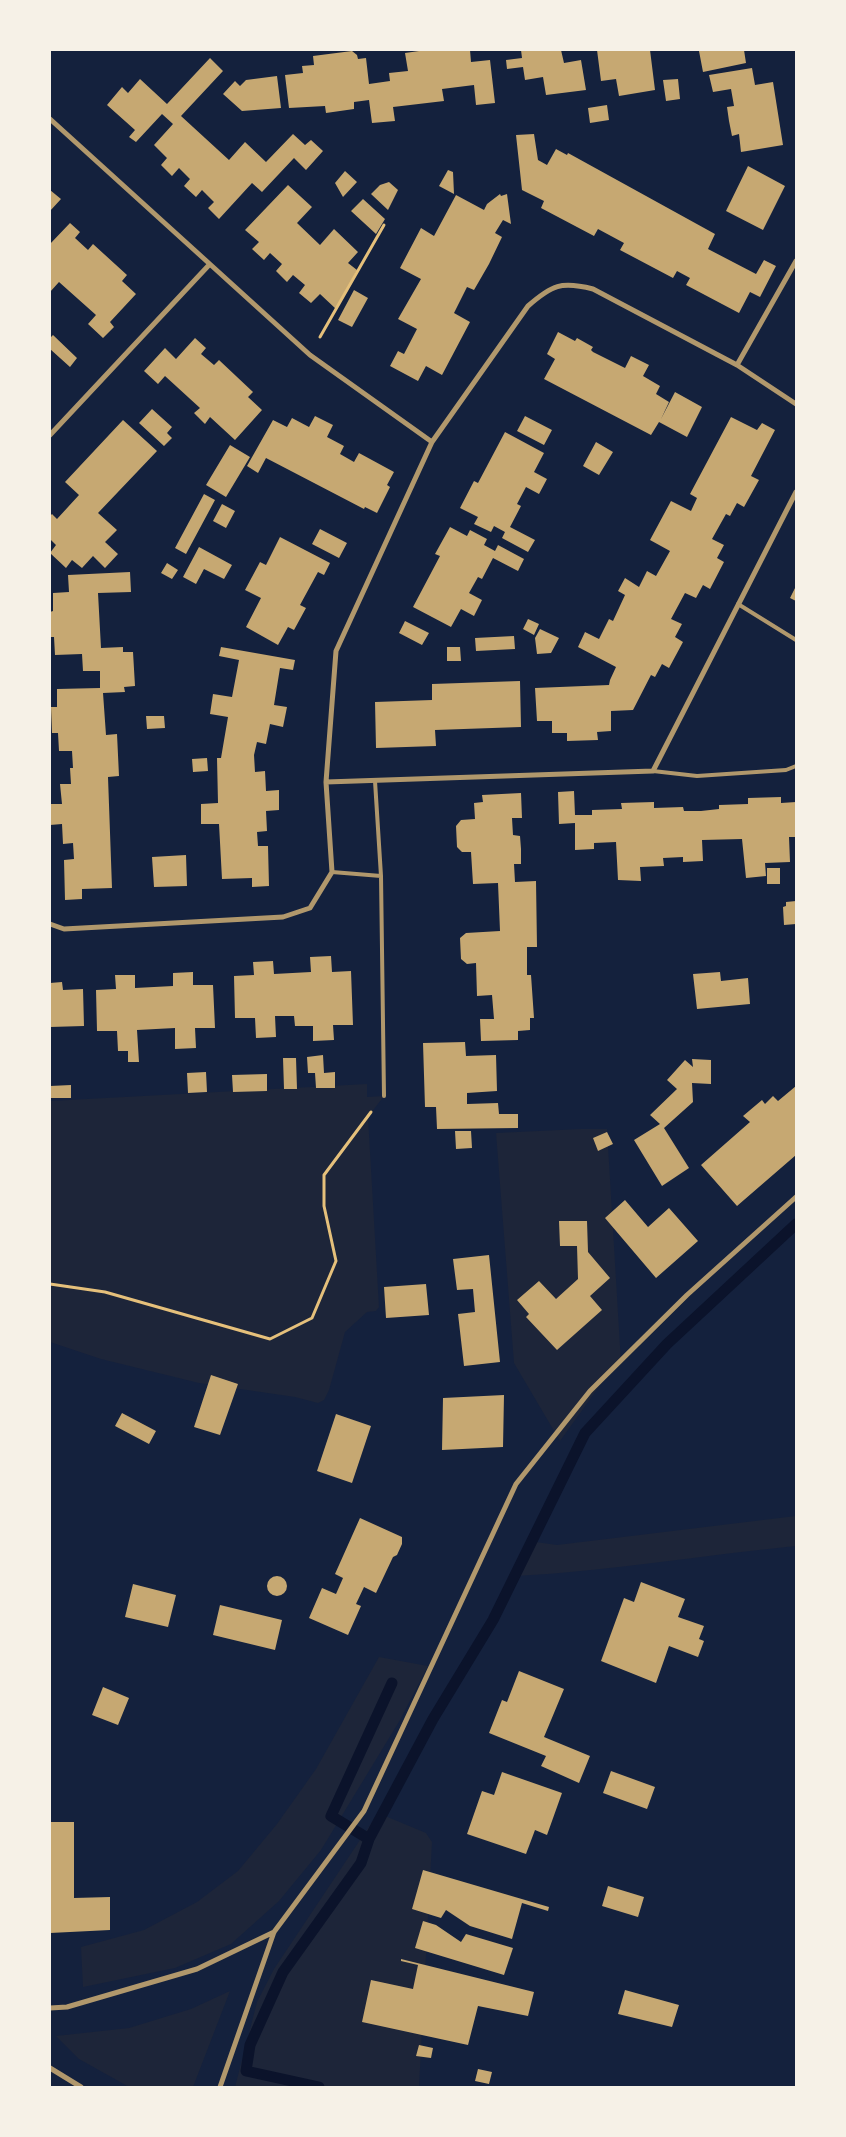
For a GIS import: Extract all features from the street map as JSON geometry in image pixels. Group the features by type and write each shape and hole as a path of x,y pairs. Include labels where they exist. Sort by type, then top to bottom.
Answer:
{"street":[{"path":"50,119 310,355 432,442"},
{"path":"738,365 796,261"},
{"path":"50,435 209,265"},
{"path":"50,924 64,929 282,917 310,908 332,872 326,782 336,651 432,442 528,306 546,290 572,284 593,289 738,365 796,404"},
{"path":"326,782 653,771 796,492"},
{"path":"220,2087 274,1932 364,1811 516,1484 590,1391 687,1295 796,1197"},
{"path":"50,2008 67,2007 197,1969 274,1932"},
{"path":"50,2068 81,2087"}],"lane":[{"path":"738,604 796,640"},
{"path":"653,771 698,776 786,770 796,766"},
{"path":"375,781 381,876 384,1096"},
{"path":"332,872 381,876"}],"path":[{"path":"310,355 384,225"},
{"path":"50,1284 105,1292 270,1340 312,1318 336,1261 324,1206 324,1175 384,1096"}],"shaded area":[{"path":"367,1084 367,1097 384,1096 368,1117 379,1307 376,1311 367,1312 345,1332 329,1390 324,1400 318,1403 295,1397 199,1383 101,1359 50,1342 50,1101"},
{"path":"607,1129 621,1363 606,1377 560,1441 514,1363 496,1133"},
{"path":"796,1516 796,1546 621,1567 516,1576 536,1542 557,1545"},
{"path":"379,1657 428,1666 400,1720 321,1850 279,1901 231,1944 175,1968 83,1987 81,1947 144,1930 197,1902 238,1871 277,1824 316,1769"},
{"path":"378,1813 426,1833 432,1842 419,2087 235,2087 257,2002 274,1969"},
{"path":"230,1991 193,2087 129,2087 79,2059 56,2036 129,2028 191,2009"}],"building":[{"path":"426,50 470,50 471,62 490,60 495,103 476,105 474,85 442,89 444,101 393,107 395,121 372,123 369,100 354,102 354,109 326,113 325,106 289,108 285,75 303,73 302,66 314,65 313,56 352,51 357,55 358,59 366,58 369,84 390,81 389,73 408,71 405,53"},
{"path":"521,50 561,50 564,63 581,60 586,90 546,95 543,77 525,80 523,67 507,69 506,60 522,58"},
{"path":"597,50 650,50 655,90 619,96 616,79 601,81"},
{"path":"744,50 746,63 703,72 699,51"},
{"path":"210,58 223,71 181,116 229,160 245,142 266,162 293,134 305,145 311,140 323,151 306,170 294,158 262,192 252,183 219,219 208,208 214,202 202,190 196,197 184,186 190,179 179,168 172,176 161,165 167,158 154,145 173,124 162,114 136,142 129,137 135,130 107,105 122,87 128,93 140,79 167,104"},
{"path":"752,68 755,85 773,82 783,145 741,152 739,134 732,136 729,121 727,107 734,106 731,89 713,92 709,75"},
{"path":"277,76 281,108 242,111 223,94 235,81 240,86 246,80"},
{"path":"678,79 680,99 666,101 663,80"},
{"path":"607,105 609,120 590,123 588,108"},
{"path":"534,134 538,160 547,165 556,149 567,155 568,153 715,234 708,249 756,274 764,260 776,266 760,297 750,292 739,313 686,285 690,278 677,271 673,278 620,250 624,243 598,229 594,236 541,208 544,201 522,190 516,135"},
{"path":"748,166 785,186 763,230 726,211"},
{"path":"448,170 453,172 454,194 439,186"},
{"path":"345,171 357,182 343,197 335,183"},
{"path":"389,182 398,190 388,210 371,194 380,185"},
{"path":"288,185 312,207 297,223 320,245 334,229 358,252 348,263 357,270 336,309 320,294 311,303 299,293 305,285 293,275 287,282 276,271 282,264 270,253 264,260 252,249 259,242 245,230"},
{"path":"50,190 61,199 50,211"},
{"path":"500,194 501,196 507,194 511,224 503,220 495,233 502,237 489,264 474,290 467,287 454,313 470,322 442,375 426,366 418,381 390,366 398,351 404,354 417,329 398,319 421,279 400,268 421,228 434,236 456,195 484,210 487,204"},
{"path":"363,199 385,219 376,234 351,211"},
{"path":"70,223 80,232 75,238 88,250 93,244 127,275 122,281 136,294 110,322 114,327 103,338 88,324 96,315 59,282 50,292 50,244"},
{"path":"354,290 368,298 352,327 338,320"},
{"path":"558,332 575,341 577,338 593,347 591,350 593,352 625,368 631,356 649,365 643,376 660,386 656,394 669,402 661,419 675,392 702,407 687,437 659,422 651,435 544,379 555,359 547,354"},
{"path":"53,335 77,358 70,367 50,349 50,338"},
{"path":"195,338 206,348 201,354 214,365 219,360 253,392 248,397 262,410 235,440 210,417 205,424 194,413 200,408 165,376 158,384 144,371 165,348 176,359"},
{"path":"152,409 172,427 167,433 172,438 164,446 139,423"},
{"path":"315,416 333,425 327,437 344,446 340,454 354,462 359,453 394,472 387,485 390,487 377,513 365,507 364,509 266,458 258,473 247,466 273,420 287,427 292,418 309,427"},
{"path":"525,416 552,430 544,445 517,431"},
{"path":"731,417 757,430 762,423 775,430 751,476 759,480 744,507 737,503 730,516 726,514 712,539 724,545 717,558 724,562 710,589 703,585 696,598 685,593 671,619 682,624 675,637 683,642 669,668 662,664 655,677 651,675 633,710 611,711 611,731 597,732 598,740 567,741 567,733 552,733 552,721 537,721 535,688 609,685 616,667 578,647 585,632 599,639 609,619 613,621 625,595 618,591 625,578 639,587 647,571 656,576 670,551 650,540 671,501 691,511 697,498 690,494"},
{"path":"123,420 157,451 98,513 117,530 105,542 118,554 105,568 93,556 82,568 72,560 66,568 50,553 56,545 50,539 50,516 52,514 57,519 79,495 65,482"},
{"path":"505,432 544,453 534,472 547,479 539,494 526,487 517,504 521,506 510,527 535,540 528,552 502,538 505,532 494,526 491,532 474,524 478,517 460,508 474,481 478,483"},
{"path":"596,442 613,452 599,475 583,466"},
{"path":"230,445 250,457 226,497 206,485"},
{"path":"204,494 215,500 186,554 175,548"},
{"path":"222,504 235,511 226,528 213,521"},
{"path":"450,527 467,536 470,530 487,539 484,545 495,551 498,545 524,559 518,571 493,558 482,579 478,577 469,593 482,600 474,616 461,609 451,627 413,607 440,556 435,554"},
{"path":"320,529 347,543 339,558 312,544"},
{"path":"280,537 330,563 324,575 318,572 300,605 306,608 294,630 288,627 278,645 246,627 261,598 245,590 260,562 266,565"},
{"path":"199,547 232,565 224,579 204,569 196,584 183,577"},
{"path":"167,563 178,570 172,579 161,573"},
{"path":"130,572 131,592 98,593 101,648 123,647 123,652 133,652 135,686 124,687 125,692 103,693 106,735 117,734 119,776 108,777 112,888 82,889 82,899 65,900 64,860 74,859 73,843 63,844 62,824 50,825 50,804 62,804 60,784 71,784 70,768 73,768 72,751 59,751 58,733 52,733 51,707 57,707 57,689 100,688 100,671 83,671 82,654 55,655 54,637 50,637 50,612 53,611 53,593 69,592 68,575"},
{"path":"796,586 796,601 790,598"},
{"path":"528,619 539,624 534,635 523,629"},
{"path":"405,621 429,633 422,645 399,633"},
{"path":"540,629 559,638 551,653 537,654 535,638"},
{"path":"514,636 515,649 476,651 475,638"},
{"path":"221,647 295,660 293,670 280,668 274,705 287,707 283,727 270,724 266,744 257,742 254,755 255,772 265,771 266,791 279,790 279,810 266,811 267,831 257,832 258,846 268,846 269,886 252,887 252,878 222,879 219,824 201,824 201,804 218,803 217,758 221,758 228,717 210,714 213,694 232,697 239,660 219,656"},
{"path":"447,647 460,647 461,661 447,661"},
{"path":"520,681 521,727 435,730 436,746 376,748 375,702 432,700 432,684"},
{"path":"146,716 164,716 165,728 147,729"},
{"path":"207,758 208,771 193,772 192,759"},
{"path":"574,791 575,815 592,815 592,810 622,809 621,803 654,802 654,808 683,807 684,811 701,811 719,809 719,805 748,804 748,798 781,797 781,803 796,802 796,837 789,837 790,862 765,863 766,876 746,878 742,839 702,840 703,861 683,862 683,857 663,858 664,866 640,867 641,881 618,880 616,842 594,843 594,849 575,850 575,823 559,824 558,792"},
{"path":"521,793 522,818 512,818 513,835 520,836 521,849 521,864 514,864 515,882 536,881 537,947 527,947 527,975 531,975 534,1018 530,1018 530,1030 518,1031 518,1040 481,1041 480,1019 494,1019 492,995 477,996 476,963 467,964 461,959 460,938 466,933 500,931 498,883 473,884 471,852 462,852 457,847 456,826 461,820 475,819 474,803 483,802 482,795"},
{"path":"186,855 187,886 154,887 152,857"},
{"path":"767,868 780,868 780,884 767,884"},
{"path":"796,901 796,924 784,925 783,907 786,906 786,902"},
{"path":"331,956 332,972 351,971 353,1025 333,1025 334,1040 313,1041 313,1026 295,1026 294,1016 275,1016 276,1037 256,1038 255,1018 235,1018 234,976 254,975 253,962 273,961 274,974 311,972 310,957"},
{"path":"193,972 193,985 213,985 215,1028 195,1028 196,1048 175,1049 175,1028 137,1030 139,1062 128,1062 128,1051 118,1051 117,1031 97,1031 96,990 116,989 115,975 135,975 135,988 173,986 173,973"},
{"path":"720,972 721,981 748,978 750,1004 697,1009 693,974"},
{"path":"62,982 63,990 83,989 84,1026 50,1027 50,983"},
{"path":"465,1042 466,1056 496,1055 497,1091 467,1093 467,1104 498,1103 499,1114 518,1114 518,1128 437,1129 436,1107 425,1107 423,1043"},
{"path":"323,1055 324,1073 335,1072 335,1088 316,1088 315,1073 308,1073 307,1057"},
{"path":"283,1058 296,1058 297,1089 284,1089"},
{"path":"692,1059 711,1060 711,1084 692,1083 693,1102 664,1128 689,1168 662,1186 634,1140 660,1124 650,1115 677,1089 667,1080 685,1060 693,1067"},
{"path":"206,1072 207,1092 188,1093 187,1073"},
{"path":"267,1074 267,1091 233,1092 232,1075"},
{"path":"71,1085 71,1098 50,1098 50,1086"},
{"path":"796,1086 796,1155 737,1206 701,1165 750,1122 743,1116 762,1100 765,1104 773,1096 778,1101"},
{"path":"455,1131 471,1131 472,1148 456,1149"},
{"path":"607,1132 613,1144 598,1151 593,1138"},
{"path":"625,1200 648,1227 669,1208 698,1241 656,1278 605,1218"},
{"path":"559,1221 587,1221 588,1252 610,1278 590,1296 602,1310 557,1350 526,1317 529,1314 517,1300 539,1281 556,1299 578,1279 577,1246 560,1246"},
{"path":"489,1255 500,1362 464,1366 458,1314 475,1312 473,1289 457,1290 453,1259"},
{"path":"426,1284 429,1315 386,1318 384,1287"},
{"path":"211,1375 238,1384 220,1435 194,1427"},
{"path":"504,1395 503,1447 442,1450 443,1398"},
{"path":"122,1413 156,1431 149,1444 115,1426"},
{"path":"336,1414 371,1426 352,1483 317,1471"},
{"path":"360,1518 402,1537 402,1544 397,1555 393,1557 376,1593 364,1587 356,1604 361,1606 348,1635 309,1618 322,1588 336,1594 343,1578 335,1574"},
{"path":"277,1576 284,1579 287,1586 284,1593 277,1596 270,1593 267,1586 270,1579"},
{"path":"641,1582 685,1599 678,1617 704,1626 699,1639 704,1641 698,1657 669,1646 656,1683 601,1661 624,1598 634,1602"},
{"path":"133,1584 176,1595 168,1627 125,1617"},
{"path":"220,1605 282,1620 275,1650 213,1635"},
{"path":"519,1671 564,1689 544,1737 590,1756 579,1783 541,1766 546,1756 489,1733 502,1700 507,1702"},
{"path":"103,1687 129,1698 118,1725 92,1715"},
{"path":"611,1771 655,1787 647,1809 603,1793"},
{"path":"502,1772 562,1793 547,1835 535,1830 526,1854 467,1834 482,1791 494,1795"},
{"path":"50,1822 74,1822 74,1898 110,1897 110,1930 50,1933"},
{"path":"423,1870 549,1907 548,1911 522,1903 512,1939 470,1926 446,1910 441,1918 412,1909"},
{"path":"608,1886 644,1897 638,1917 602,1906"},
{"path":"423,1921 436,1925 461,1942 466,1934 513,1948 504,1975 415,1948"},
{"path":"401,1959 534,1992 528,2016 478,2006 468,2045 362,2022 371,1980 413,1989 418,1965 401,1961"},
{"path":"625,1990 679,2005 672,2027 618,2014"},
{"path":"419,2045 433,2048 431,2058 416,2056"},
{"path":"478,2069 492,2072 489,2084 475,2081"}],"waterway":[{"path":"369,1839 433,1719 493,1620 585,1433 667,1344 796,1224"},
{"path":"319,2087 246,2071 250,2045 283,1972 361,1863 369,1839 331,1816 392,1683"}]}
